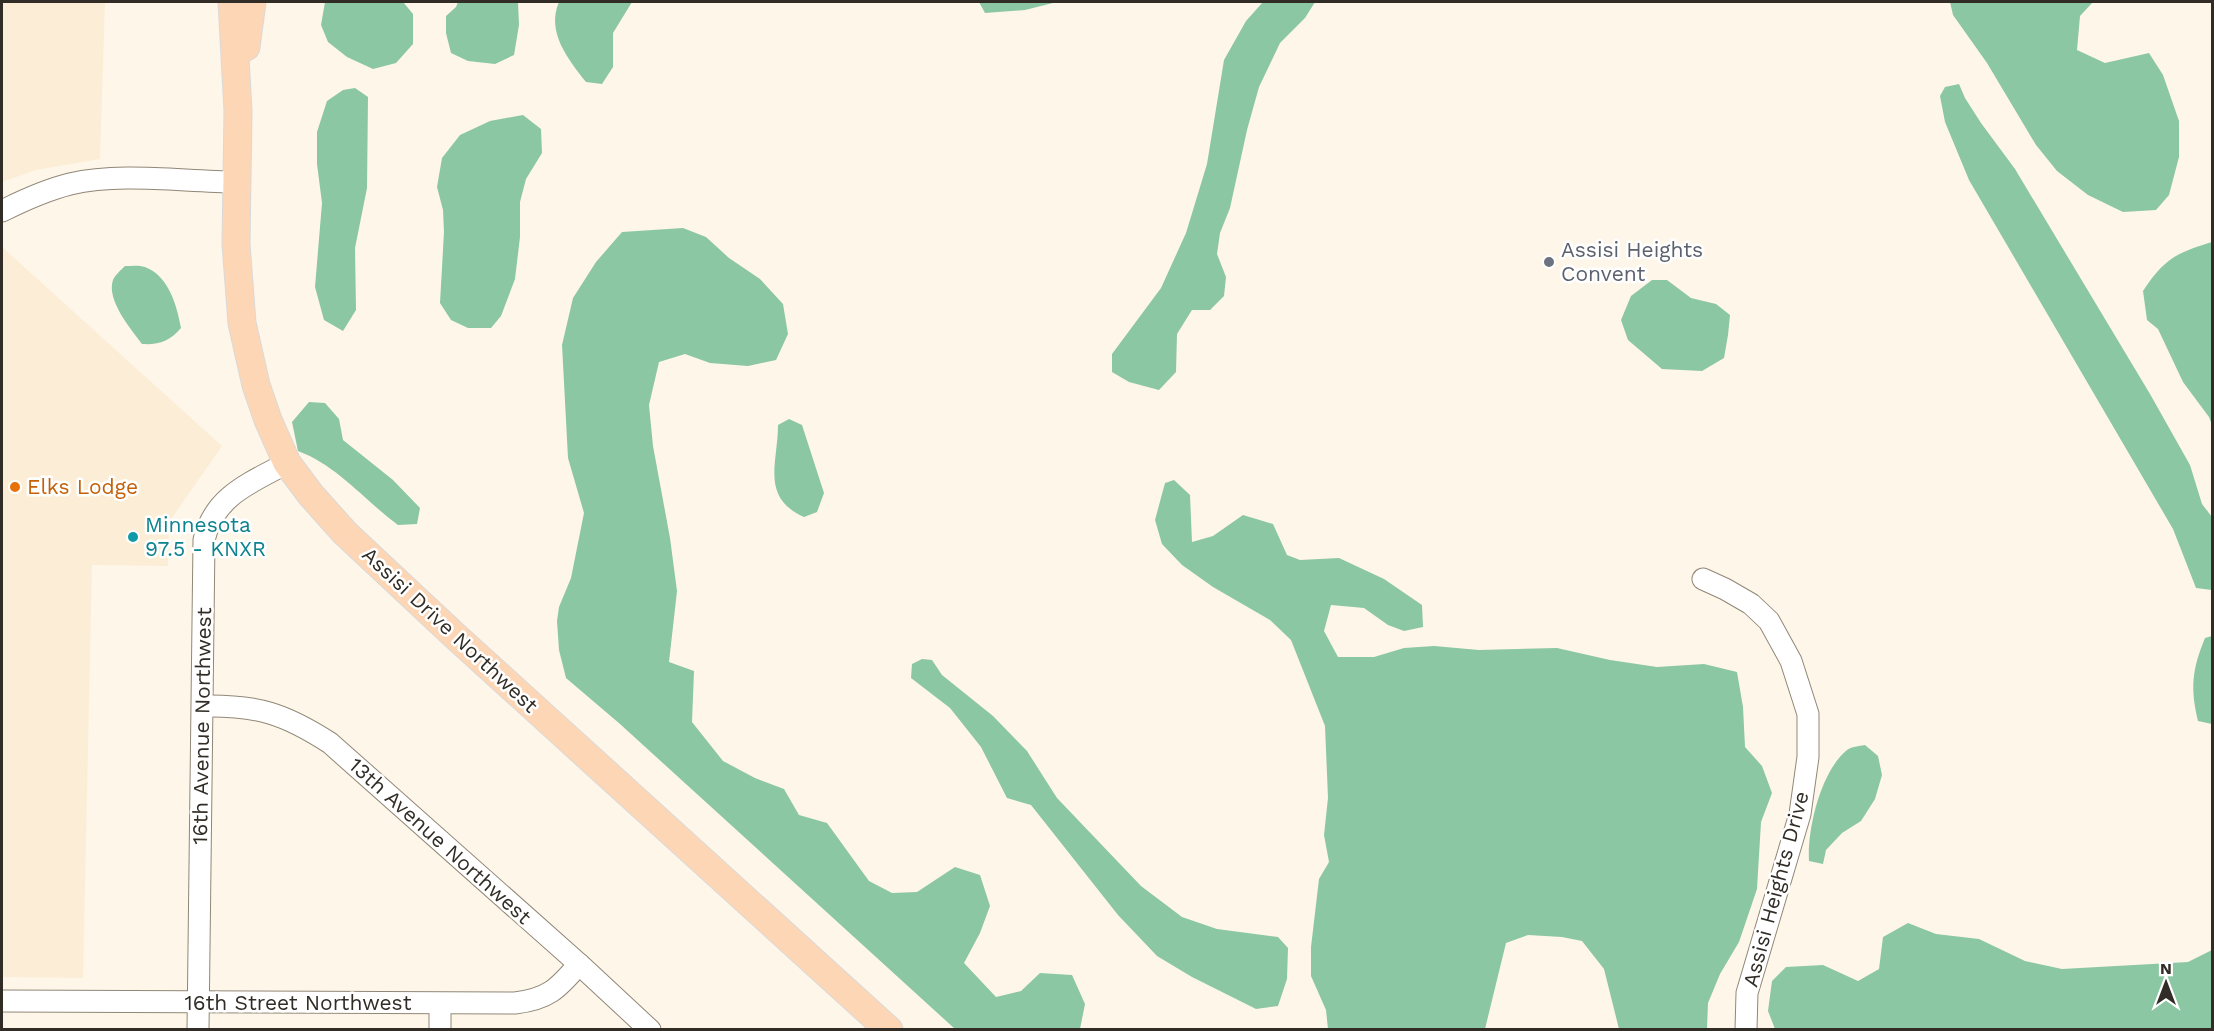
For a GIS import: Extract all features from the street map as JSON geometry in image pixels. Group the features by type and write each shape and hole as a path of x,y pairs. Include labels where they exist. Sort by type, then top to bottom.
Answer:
{"main road":[{"name":"Assisi Drive Northwest","path":"232,2 238,111 236,244 242,323 256,385 287,463 310,495 353,541 889,1029"},
{"name":"Assisi Drive Northwest","path":"238,111 252,2"}],"street":[{"path":"2,211 46,191 83,182 152,179 237,182"},
{"name":"16th Avenue Northwest","path":"198,1029 204,540 207,524 214,512 231,495 287,463"},
{"name":"Assisi Heights Drive","path":"1703,579 1751,604 1769,621 1791,661 1808,714 1808,757 1800,814 1747,993 1746,1029"},
{"name":"13th Avenue Northwest","path":"203,706 229,705 265,711 302,725 330,743 650,1029"},
{"name":"16th Street Northwest","path":"2,1001 515,1003 534,1001 545,996 563,983 579,964"},
{"path":"440,1004 440,1029"}],"shaded area":[{"path":"2,2 105,2 100,159 36,170 2,182"},
{"path":"2,247 222,446 169,522 168,566 92,565 83,978 2,977"}],"green space":[{"path":"325,2 403,2 413,14 413,44 396,63 373,69 347,57 328,42 321,25"},
{"path":"458,2 518,2 519,25 514,55 495,64 468,61 451,53 446,33 446,16"},
{"path":"559,2 632,2 613,33 613,67 602,84 586,82 561,45 555,24"},
{"path":"979,2 1057,2 1025,10 985,13"},
{"path":"1263,2 1315,2 1305,18 1280,43 1259,87 1230,208 1220,233 1217,254 1226,277 1224,296 1210,310 1192,310 1177,334 1176,372 1159,390 1129,382 1112,372 1112,354 1161,288 1186,233 1207,164 1224,60 1246,21"},
{"path":"1950,2 2093,2 2080,16 2077,50 2105,63 2149,53 2163,75 2179,121 2179,157 2169,195 2156,210 2123,212 2088,195 2057,171 2036,145 1987,63 1953,15"},
{"path":"1959,84 1981,123 2015,169 2190,465 2202,504 2212,517 2212,590 2196,588 2173,529 1969,180 1945,122 1940,96 1945,87"},
{"path":"355,88 368,97 367,188 355,248 356,310 343,331 324,320 315,287 322,203 317,164 317,132 327,101 343,90"},
{"path":"523,115 541,129 542,153 526,179 520,202 520,237 515,279 501,316 491,328 468,328 451,320 440,303 444,232 443,210 437,187 442,158 460,135 490,121"},
{"path":"683,228 706,237 729,258 760,279 783,304 788,334 776,360 748,366 710,363 685,354 659,362 649,405 653,446 677,591 669,662 694,671 692,722 723,761 755,778 784,789 799,815 827,823 869,881 892,893 917,892 955,867 980,875 990,906 980,933 964,963 996,997 1021,991 1040,973 1072,975 1085,1004 1080,1029 955,1029 620,724 566,678 559,650 557,621 559,607 571,578 584,513 568,458 562,345 573,298 596,262 622,232"},
{"path":"2212,242 2212,425 2209,417 2183,382 2158,329 2147,320 2143,291 2158,271 2172,259"},
{"path":"125,266 145,267 153,271 166,284 174,301 181,328 173,336 159,343 142,344 126,322 116,305 112,288 114,278"},
{"path":"1652,280 1667,280 1691,298 1716,304 1730,315 1724,358 1702,371 1662,369 1628,340 1621,320 1631,296"},
{"path":"309,402 325,403 339,419 343,440 393,480 420,508 417,524 398,525 326,465 298,451 292,422"},
{"path":"789,419 802,425 824,493 817,512 804,517 790,509 781,500 774,478 778,425"},
{"path":"1174,480 1190,495 1192,542 1213,536 1243,515 1273,524 1287,555 1300,560 1339,558 1384,579 1422,605 1423,627 1404,631 1388,625 1364,608 1331,605 1324,631 1338,657 1374,657 1404,648 1434,646 1479,650 1557,648 1610,660 1657,667 1704,664 1737,672 1743,707 1745,747 1762,766 1772,793 1761,822 1757,889 1739,942 1720,974 1708,1003 1707,1029 1619,1029 1604,969 1582,941 1528,935 1506,943 1485,1029 1328,1029 1326,1010 1311,976 1311,947 1319,879 1329,862 1324,835 1328,798 1325,726 1291,640 1270,620 1213,587 1182,565 1162,544 1155,520 1165,483"},
{"path":"2212,636 2212,724 2198,721 2193,689 2195,669 2201,649 2205,638"},
{"path":"922,659 932,660 942,675 993,716 1027,751 1057,798 1141,886 1182,917 1217,929 1278,937 1288,948 1287,979 1278,1006 1256,1009 1192,977 1157,956 1118,915 1031,805 1007,798 981,747 950,708 911,678 912,664"},
{"path":"1865,745 1878,756 1882,775 1875,799 1861,821 1842,833 1826,850 1823,864 1809,861 1810,833 1823,786 1838,759 1847,750"},
{"path":"1908,923 1936,934 1979,939 2025,961 2062,969 2188,962 2212,950 2212,1029 1775,1029 1768,1011 1772,981 1786,967 1823,965 1858,981 1879,969 1883,937"}],"place":[{"name":"Assisi Heights Convent","path":"1549,262"},
{"name":"Elks Lodge","path":"15,487"},
{"name":"Minnesota 97.5 - KNXR","path":"133,537"}]}
